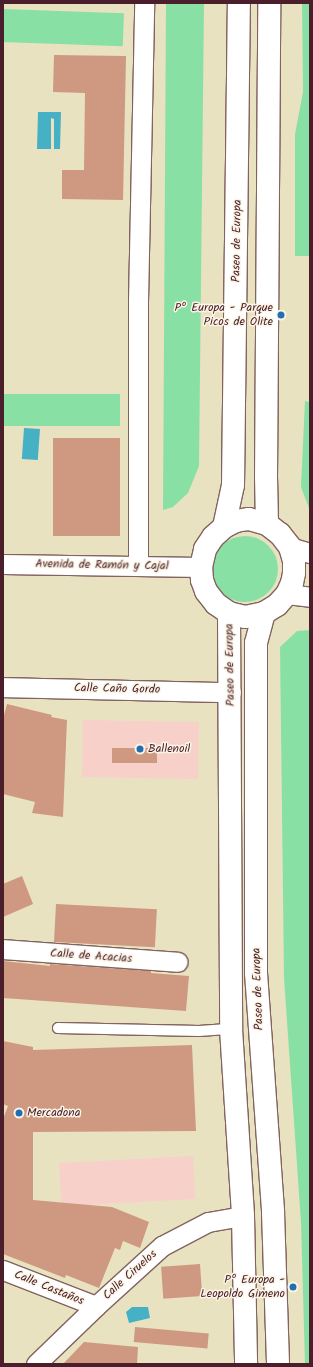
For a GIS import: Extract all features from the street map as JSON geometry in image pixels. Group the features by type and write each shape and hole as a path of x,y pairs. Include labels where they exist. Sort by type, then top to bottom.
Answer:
{"main road":[{"name":"Paseo de Europa","path":"224,527 233,485 239,3"},
{"path":"267,524 266,477 270,3"},
{"path":"249,519 267,524 300,550 294,561 292,583 287,594 277,605 264,614 245,617 229,613 216,604 206,591 202,580 201,567 205,549 213,537 224,527 236,521 249,519"},
{"name":"Paseo de Europa","path":"229,613 231,692 231,1029 243,1216 246,1364"},
{"name":"Paseo de Europa","path":"264,614 256,644 256,973 273,1212 278,1364"}],"street":[{"path":"138,566 138,301 144,3"},
{"name":"Avenida de Ramón y Cajal","path":"3,564 201,567"},
{"path":"287,594 310,597"},
{"name":"Calle Caño Gordo","path":"3,687 231,692"},
{"name":"Calle de Acacias","path":"3,949 178,962"},
{"name":"Calle Ciruelos","path":"36,1364 96,1306 162,1246 208,1222 243,1216"},
{"name":"Calle Castaños","path":"3,1270 96,1306"}],"lane":[{"path":"58,1028 199,1031 231,1029"}],"shaded area":[{"name":"Ballenoil","path":"83,720 199,722 198,779 82,777"},
{"path":"193,1156 195,1199 61,1206 59,1163"}],"green space":[{"path":"166,3 204,3 199,466 188,493 173,507 163,510"},
{"path":"302,3 310,3 310,256 295,256 295,134 303,92"},
{"path":"3,9 124,13 123,46 3,42"},
{"path":"3,394 120,394 120,426 3,426"},
{"path":"305,401 310,402 310,511 301,487"},
{"path":"239,536 251,536 258,538 269,545 276,556 278,569 276,582 269,593 258,600 251,602 239,602 232,600 221,593 214,582 212,575 212,563 214,556 221,545 232,538"},
{"path":"310,630 310,1364 305,1364 301,1222 284,978 280,647 297,631"}],"water":[{"path":"38,112 61,112 60,149 54,149 54,119 51,118 51,149 37,149"},
{"path":"24,428 40,429 38,460 22,459"},
{"path":"132,1307 148,1307 150,1318 129,1323 126,1312"}],"building":[{"path":"54,55 126,56 123,200 62,199 62,170 84,170 85,93 53,92"},
{"path":"53,438 120,438 120,536 53,536"},
{"path":"7,704 52,715 51,717 67,720 63,817 32,813 35,802 3,794 3,719"},
{"path":"112,748 157,748 157,763 112,763"},
{"path":"22,876 33,904 3,917 3,884"},
{"path":"56,904 157,909 155,947 54,942"},
{"path":"3,961 50,966 50,964 151,971 151,973 189,976 186,1011 3,998"},
{"path":"3,1041 33,1047 33,1050 192,1045 196,1131 33,1132 33,1200 112,1207 149,1222 140,1248 123,1241 120,1250 115,1248 99,1288 66,1275 65,1278 3,1254 3,1119 8,1106 3,1104"},
{"path":"200,1264 202,1296 163,1299 161,1267"},
{"path":"135,1327 209,1333 207,1348 134,1342"},
{"path":"84,1342 138,1347 137,1364 63,1364"}],"place":[{"name":"Pº Europa - Parque Picos de Olite","path":"281,315"},
{"name":"Ballenoil","path":"140,749"},
{"name":"Mercadona","path":"19,1113"},
{"name":"Pº Europa - Leopoldo Gimeno","path":"293,1287"}]}
